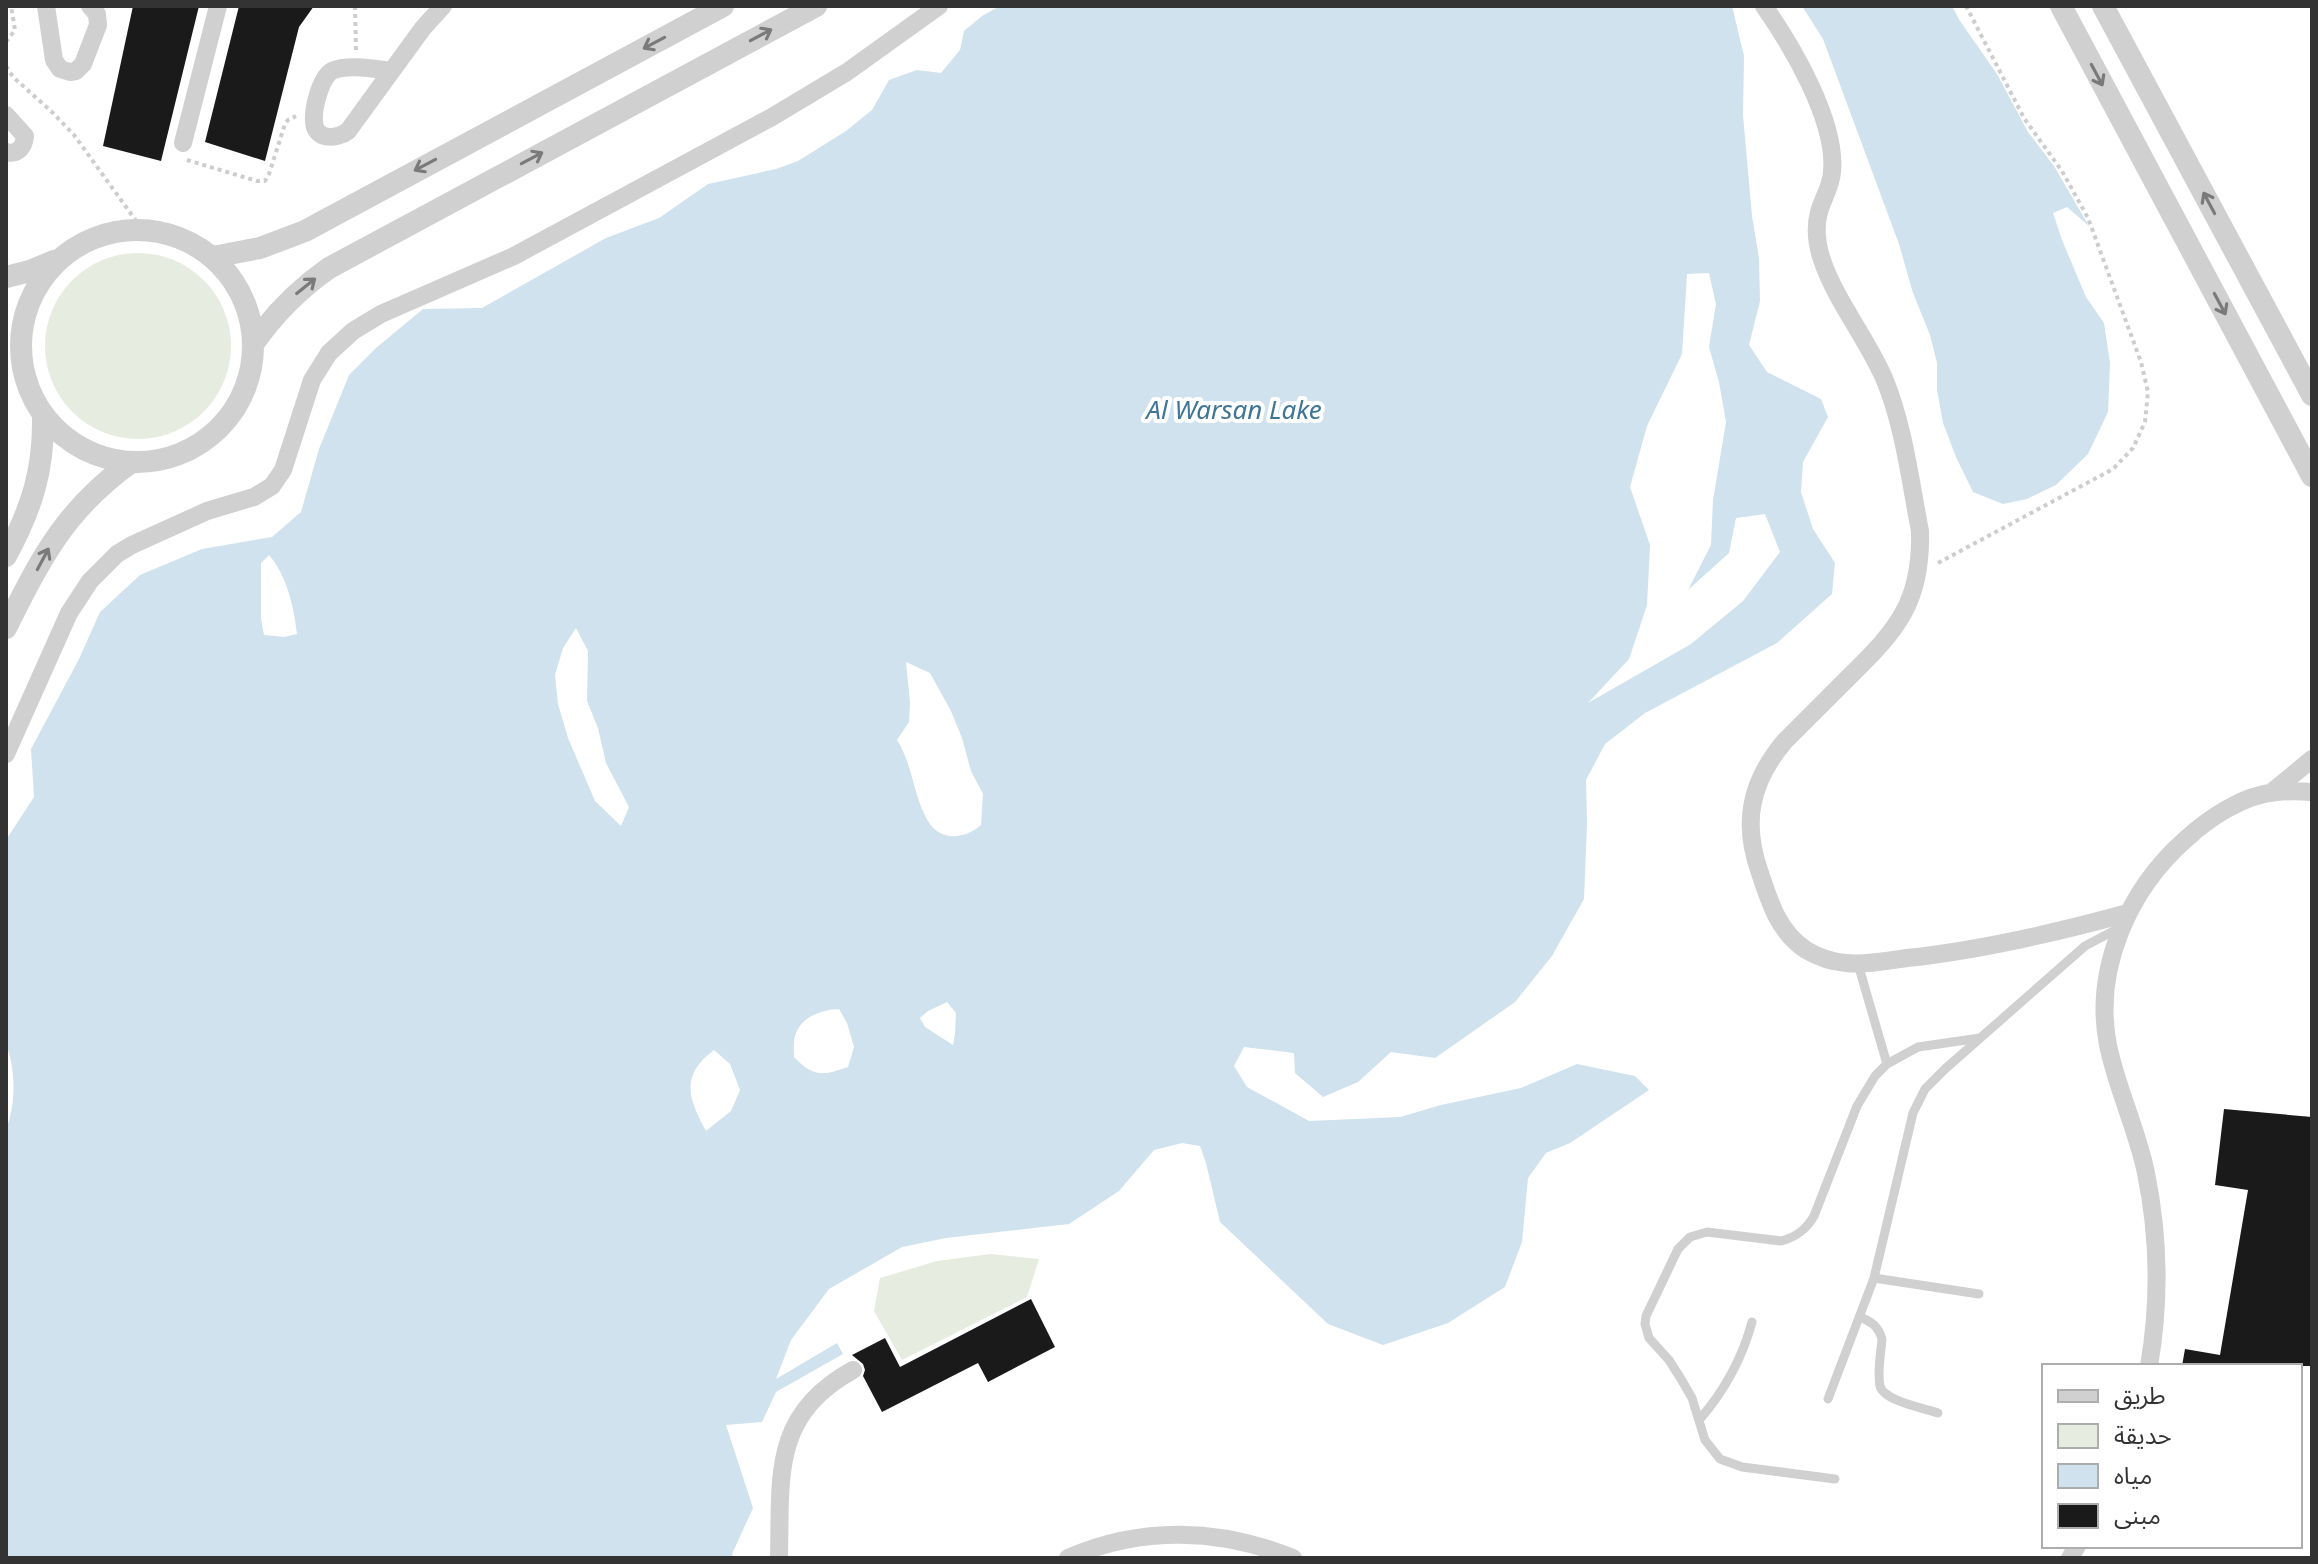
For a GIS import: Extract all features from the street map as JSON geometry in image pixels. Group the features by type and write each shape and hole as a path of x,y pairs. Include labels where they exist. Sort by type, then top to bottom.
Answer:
{"street":[{"path":"46,6 54,60 60,69 70,72 83,64 98,25 97,14 90,6"},
{"path":"183,143 218,6"},
{"path":"423,28 424,6"},
{"path":"391,71 335,69 325,76 313,120 318,132 336,138 348,131 423,28 443,6"},
{"path":"213,257 260,248 305,231 723,6"},
{"path":"254,343 295,294 329,268 816,6"},
{"path":"6,754 69,613 90,581 117,554 132,545 207,511 254,497 272,486 283,470 312,380 329,353 353,331 381,314 527,249 772,117 847,72 939,6"},
{"path":"1764,6 1804,72 1831,144 1830,185 1817,223 1819,247 1839,295 1873,353 1893,404 1920,531 1921,552 1913,594 1892,632 1778,749 1764,771 1752,803 1750,838 1777,920 1795,941 1818,956 1858,964 1934,955 2126,920"},
{"path":"2061,6 2312,476"},
{"path":"2103,6 2312,395"},
{"path":"6,115 25,136 22,148 6,152"},
{"path":"6,277 30,271 80,244 120,230 142,229 180,237 213,257 230,275 242,296 254,343 244,390 233,411 217,430 176,455 130,463 81,449 60,434 43,416 23,376 21,332 34,290 62,256"},
{"path":"6,356 23,376"},
{"path":"6,556 22,527 35,491 42,454 43,416"},
{"path":"6,628 51,544 67,521 106,480 130,463"},
{"path":"2149,1364 2158,1275 2152,1205 2137,1136 2113,1064 2105,1024 2108,972 2126,920 2150,876 2164,859 2196,830 2232,807 2272,792 2312,759"},
{"path":"2272,792 2312,792"},
{"path":"779,1558 781,1473 790,1437 809,1404 829,1385 853,1370"},
{"path":"1068,1558 1105,1543 1170,1534 1231,1539 1293,1558"}],"lane":[{"path":"1828,1399 1874,1278 1918,1101 1935,1078 2085,946 2126,920"},
{"path":"1858,964 1887,1064"},
{"path":"1835,1479 1731,1464 1711,1450 1681,1379 1649,1338 1645,1324 1649,1309 1678,1249 1690,1237 1707,1232 1773,1241 1789,1239 1804,1230 1814,1216 1860,1098 1887,1064 1918,1047 1980,1038"},
{"path":"1874,1278 1979,1294"},
{"path":"1860,1317 1872,1322 1882,1339 1880,1381 1883,1392 1892,1399 1938,1413"},
{"path":"1700,1419 1732,1373 1752,1322"}],"path":[{"path":"6,42 15,30 11,6"},
{"path":"355,6 356,68"},
{"path":"1918,574 2113,469 2140,436 2148,408 2146,377 2088,218 2062,171 2009,92 1966,6"},
{"path":"6,66 13,77 74,135 142,229"},
{"path":"183,143 181,153 186,159 261,182 268,178 288,120 296,116 313,120"}],"green space":[{"path":"138,253 174,260 204,280 224,310 231,346 224,382 204,412 174,432 138,439 102,432 72,412 52,382 45,346 52,310 72,280 102,260"},
{"path":"990,1254 1039,1259 1027,1297 902,1360 874,1311 880,1278 937,1261"}],"water":[{"name":"Al Warsan Lake","path":"1000,6 1732,6 1744,56 1743,115 1759,258 1760,301 1749,345 1767,372 1821,399 1828,417 1803,462 1801,492 1813,529 1835,563 1832,594 1777,643 1645,713 1605,744 1586,780 1584,899 1552,956 1515,1002 1435,1058 1391,1052 1358,1082 1323,1097 1295,1073 1294,1053 1244,1047 1234,1066 1247,1087 1309,1121 1400,1117 1521,1088 1577,1064 1635,1076 1649,1090 1570,1143 1546,1153 1528,1178 1522,1242 1505,1287 1448,1323 1383,1345 1328,1324 1220,1222 1200,1146 1182,1143 1154,1150 1119,1191 1069,1224 946,1238 902,1247 829,1289 791,1340 776,1379 837,1343 843,1354 776,1392 762,1422 726,1425 753,1508 732,1554 733,1558 6,1558 6,1130 14,1087 6,1044 6,840 34,797 31,749 100,612 140,575 202,549 272,537 301,512 319,449 349,375 423,309 482,308 606,238 659,218 708,184 798,161 846,131 872,110 889,80 917,70 941,73 960,50 964,31","holes":["1709,273 1716,304 1709,347 1726,422 1713,500 1711,545 1688,590 1729,553 1736,518 1765,514 1780,552 1743,601 1691,644 1588,703 1629,659 1647,605 1650,545 1630,487 1647,426 1682,354 1687,274","269,555 281,572 289,592 297,634 284,637 264,635 261,563","576,628 588,651 587,701 598,728 606,763 629,807 621,826 595,801 568,738 558,704 555,675 563,648","906,662 930,673 951,711 971,771 983,794 981,825 975,830 946,835 933,828 928,821 897,740 909,722","947,1002 956,1013 953,1045 925,1027 920,1018","839,1009 854,1047 848,1067 819,1073 794,1057 794,1041 802,1023 812,1015","714,1050 730,1064 740,1090 731,1111 706,1131 690,1088 696,1069"]},
{"path":"1802,6 1952,6 2089,226 2067,207 2053,213 2086,297 2104,323 2110,363 2108,412 2088,454 2056,485 2027,499 2003,504 1973,492 1943,423 1937,390 1937,363 1899,244 1823,39"}],"building":[{"path":"133,6 199,6 161,161 103,146"},
{"path":"239,6 314,6 299,27 265,161 205,142"},
{"path":"2224,1109 2312,1117 2312,1366 2182,1364 2185,1349 2220,1355 2248,1190 2215,1185"},
{"path":"1031,1299 1055,1347 988,1382 978,1363 882,1412 863,1376 863,1364 852,1355 885,1338 900,1367"}]}
